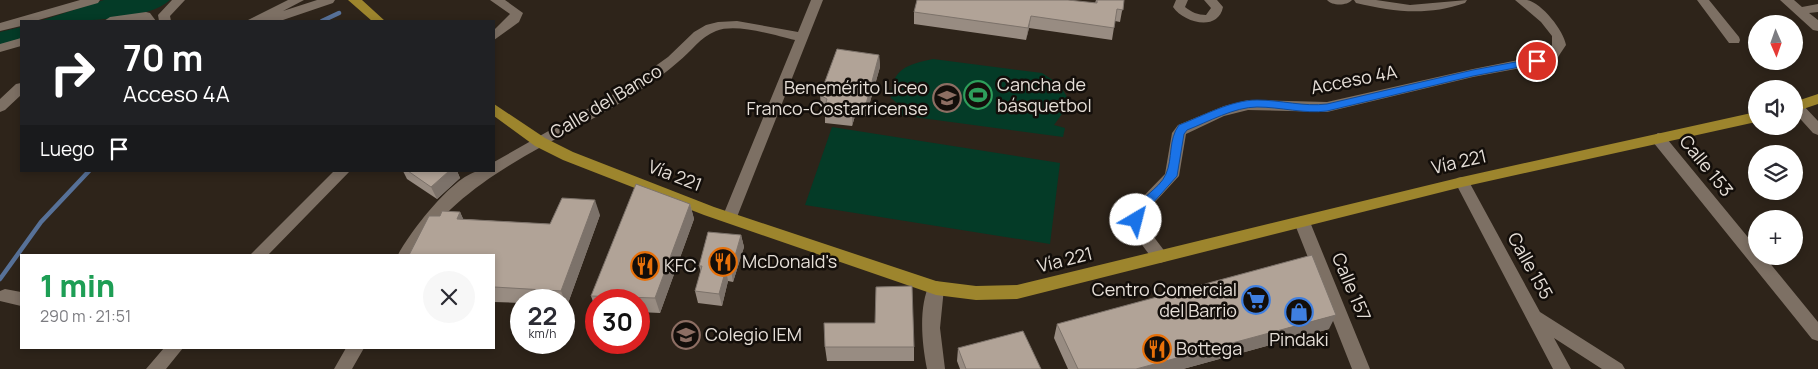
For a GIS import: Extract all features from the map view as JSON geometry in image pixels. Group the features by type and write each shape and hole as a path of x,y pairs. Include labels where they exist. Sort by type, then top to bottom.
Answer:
{"main road":[{"path":"354,0 378,20"},
{"path":"1803,104 1818,99"},
{"name":"Vía 221","path":"495,110 540,142 568,156 730,218 936,288 958,293 1017,292 1462,182 1748,119"}],"street":[{"path":"25,20 94,0"},
{"path":"165,20 164,15 179,0"},
{"path":"254,20 298,0"},
{"path":"271,20 328,0"},
{"path":"495,35 515,19 517,13 496,0"},
{"path":"730,218 817,0"},
{"path":"1182,0 1179,7 1182,12 1202,19 1217,12 1217,7 1210,0"},
{"path":"1333,0 1346,0"},
{"path":"1360,0 1390,8 1418,10 1444,7 1461,0"},
{"name":"Acceso 4A","path":"1160,257 1140,230 1136,220 1138,211 1172,176 1178,133 1183,128 1238,107 1264,104 1313,109 1327,107 1473,73 1537,61 1553,54 1559,45 1558,35 1545,19 1521,0"},
{"path":"1704,0 1734,40"},
{"path":"1786,0 1818,27"},
{"path":"1799,11 1818,8"},
{"path":"115,20 140,15 146,16 149,20"},
{"path":"0,27 20,22"},
{"name":"Calle del Banco","path":"495,168 649,79 678,56 701,32 710,28 728,25 802,36"},
{"path":"0,48 20,42"},
{"path":"0,92 20,86"},
{"path":"0,107 20,87"},
{"path":"1803,115 1818,130"},
{"name":"Calle 153","path":"1658,138 1818,334"},
{"path":"259,254 342,172"},
{"path":"407,254 420,231 436,210 469,183 487,172"},
{"name":"Calle 155","path":"1462,182 1536,317 1562,369"},
{"name":"Calle 157","path":"1302,222 1361,369"},
{"path":"936,288 930,318 930,336 936,369"},
{"path":"1536,317 1616,369"},
{"path":"155,369 173,349"},
{"path":"343,369 354,349"}],"green space":[{"path":"104,0 170,0 144,13 108,19 43,20"},
{"path":"20,27 20,40 0,46 0,32"},
{"path":"933,59 1042,73 1059,84 1067,97 1067,107 1054,125 1065,128 1063,137 884,113 887,104 898,104 891,98 894,80 898,74 916,63"},
{"path":"832,127 1060,163 1050,244 805,205"}],"building":[{"path":"917,0 1068,0 1097,3 1097,0 1124,0 1123,10 1117,9 1114,28 1031,16 1028,28 914,12"},
{"path":"837,49 879,55 866,104 855,104 852,113 824,110 827,99 820,95"},
{"path":"409,172 448,172 431,187"},
{"name":"KFC","path":"636,184 690,204 655,298 650,298 650,289 594,289"},
{"path":"562,198 595,200 562,289 495,287 495,254 410,254 429,216 440,216 442,211 460,212 457,219 550,224"},
{"name":"McDonald's","path":"708,232 741,235 731,270 726,269 719,294 695,291"},
{"name":"Centro Comercial del Barrio","path":"1312,255 1336,315 1136,369 1078,369 1057,324"},
{"path":"912,286 914,347 825,347 824,323 875,323 876,287"},
{"path":"1023,331 1041,369 966,369 958,348"}],"waterway":[{"path":"324,20 339,13"},
{"path":"0,279 41,222 88,172"}],"place":[{"name":"Cancha de básquetbol","path":"978,95"},
{"name":"Benemérito Liceo Franco-Costarricense","path":"947,98"},
{"name":"McDonald's","path":"723,262"},
{"name":"KFC","path":"645,266"},
{"name":"Centro Comercial del Barrio","path":"1256,300"},
{"name":"Pindaki","path":"1299,312"},
{"name":"Colegio IEM","path":"686,335"},
{"name":"Bottega","path":"1157,349"}],"route":[{"path":"1136,220 1138,211 1166,185 1172,176 1178,133 1183,128 1238,107 1256,104 1313,109 1327,107 1473,73 1537,61"}]}
